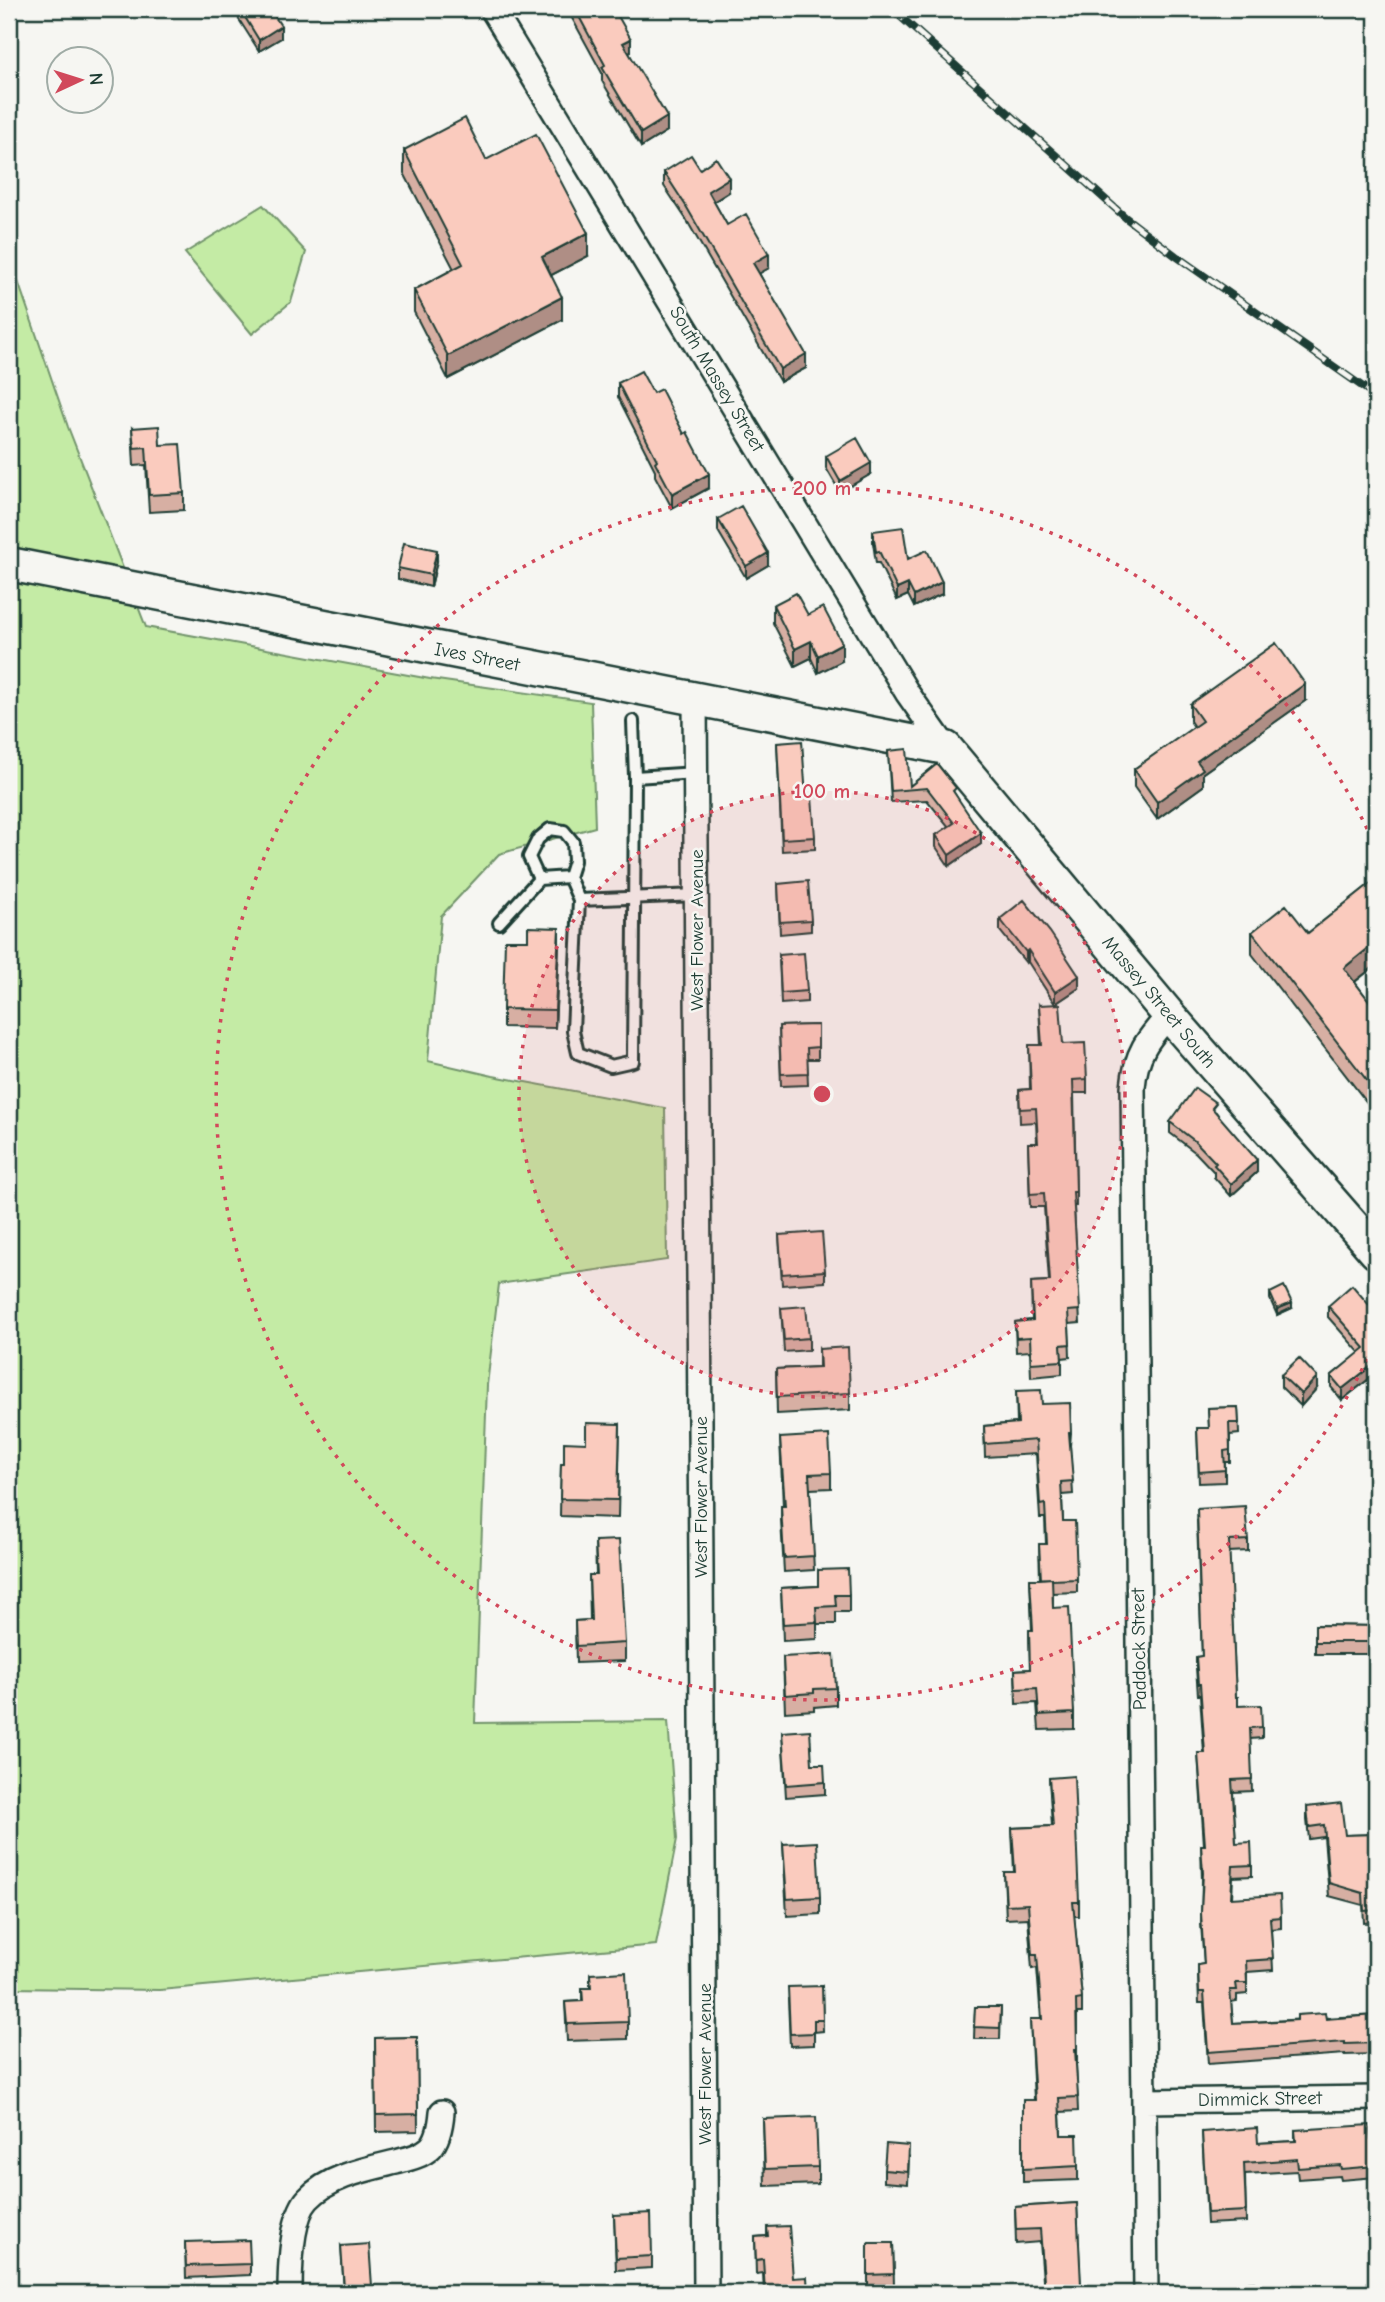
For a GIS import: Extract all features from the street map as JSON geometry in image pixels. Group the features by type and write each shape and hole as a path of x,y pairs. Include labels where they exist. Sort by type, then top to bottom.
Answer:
{"street":[{"name":"South Massey Street","path":"492,9 908,694 946,748"},
{"name":"Ives Street","path":"9,564 946,748"},
{"name":"West Flower Avenue","path":"695,700 706,2293"},
{"name":"Massey Street South","path":"946,748 1169,1015 1376,1252"},
{"name":"Paddock Street","path":"1146,2293 1133,1087 1140,1053 1148,1039 1169,1015"},
{"name":"Dimmick Street","path":"1144,2101 1376,2098"},
{"path":"290,2293 296,2222 307,2200 330,2183 354,2173 416,2156 431,2147 440,2129 442,2112"}],"lane":[{"path":"539,879 529,857 538,838 550,829 564,831 573,842 573,861 569,877 579,900 573,1031 578,1053 611,1066 633,1061 633,721"},
{"path":"635,777 696,773"},
{"path":"499,923 539,879 569,877"},
{"path":"579,900 697,895"}],"green space":[{"path":"263,205 306,252 291,302 252,334 185,253"},
{"path":"9,255 68,427 146,627 430,679 591,702 595,827 499,854 441,916 428,1061 665,1108 667,1260 499,1284 487,1385 475,1723 668,1721 677,1839 656,1945 160,1990 9,1988"}],"building":[{"path":"240,9 270,9 281,26 259,40"},
{"path":"575,9 614,9 631,39 623,43 667,117 641,133 602,67 605,65"},
{"path":"465,118 486,160 536,134 588,233 542,257 562,297 448,356 414,290 463,264 404,150"},
{"path":"691,155 700,169 716,158 729,178 708,191 727,225 746,214 769,254 753,263 806,354 780,369 664,172"},
{"path":"641,371 653,393 661,389 684,434 687,432 709,474 672,494 618,383"},
{"path":"159,426 160,445 180,444 184,493 149,495 146,447 134,448 132,428"},
{"path":"857,438 871,463 840,481 826,456"},
{"path":"741,506 768,553 746,566 718,519"},
{"path":"903,527 908,559 927,550 942,582 914,596 908,584 897,589 879,551 876,552 873,531"},
{"path":"404,543 437,550 431,575 398,568"},
{"path":"796,593 808,615 823,607 842,643 818,656 811,641 795,649 773,605"},
{"path":"1276,643 1305,684 1197,761 1203,769 1157,802 1134,769 1202,721 1190,704"},
{"path":"802,741 806,797 812,797 815,837 782,839 777,743"},
{"path":"907,749 910,786 937,764 956,788 953,791 981,833 949,855 936,835 954,823 927,788 891,791 888,751"},
{"path":"1376,879 1376,942 1344,968 1376,1010 1376,1083 1372,1087 1252,932 1286,905 1308,933"},
{"path":"808,881 811,920 780,922 778,884"},
{"path":"1024,900 1050,932 1079,976 1055,992 1028,950 1026,952 1000,919"},
{"path":"528,927 559,928 555,1010 503,1009 505,940 528,940"},
{"path":"804,953 807,991 781,993 779,955"},
{"path":"1060,1004 1063,1044 1085,1043 1087,1079 1073,1080 1076,1192 1073,1192 1080,1310 1068,1311 1070,1344 1061,1345 1062,1361 1031,1363 1030,1337 1016,1338 1015,1322 1033,1320 1031,1282 1050,1281 1044,1193 1030,1194 1028,1143 1038,1143 1036,1108 1020,1109 1019,1090 1031,1089 1029,1045 1042,1045 1039,1005"},
{"path":"818,1025 818,1047 807,1048 808,1073 781,1074 779,1026"},
{"path":"1195,1088 1216,1103 1212,1108 1257,1160 1231,1184 1196,1142 1170,1122"},
{"path":"822,1232 825,1271 782,1274 779,1235"},
{"path":"1352,1285 1376,1313 1376,1368 1373,1370 1370,1367 1342,1389 1331,1376 1365,1348 1328,1306"},
{"path":"1284,1286 1292,1303 1277,1309 1270,1293"},
{"path":"806,1306 809,1338 784,1340 781,1308"},
{"path":"848,1347 850,1393 777,1397 776,1369 820,1367 819,1349"},
{"path":"1299,1358 1317,1377 1301,1394 1281,1375"},
{"path":"1041,1390 1042,1404 1070,1403 1069,1433 1073,1481 1061,1482 1063,1521 1075,1521 1077,1579 1041,1579 1039,1544 1047,1544 1045,1504 1040,1505 1036,1440 985,1444 984,1426 1018,1423 1016,1391"},
{"path":"1238,1407 1239,1423 1229,1423 1230,1450 1224,1451 1225,1470 1199,1472 1197,1428 1209,1428 1208,1408"},
{"path":"586,1423 620,1424 618,1500 560,1499 564,1442 586,1443"},
{"path":"829,1435 831,1473 809,1474 814,1556 784,1558 781,1506 785,1506 780,1438"},
{"path":"1367,1440 1376,1440 1376,1466 1368,1466"},
{"path":"1245,1506 1248,1540 1229,1541 1236,1697 1238,1706 1261,1705 1262,1727 1250,1728 1252,1779 1232,1780 1236,1843 1251,1842 1252,1865 1233,1866 1231,1898 1280,1895 1281,1917 1270,1918 1273,1959 1246,1961 1247,1983 1236,1983 1237,1990 1230,1990 1233,2023 1297,2020 1297,2015 1325,2013 1326,2019 1376,2015 1376,2043 1345,2042 1208,2052 1204,1992 1199,1992 1198,1965 1204,1964 1201,1845 1205,1845 1198,1753 1205,1753 1196,1657 1202,1656 1197,1509"},
{"path":"619,1540 625,1643 576,1646 575,1621 591,1620 589,1575 597,1575 595,1541"},
{"path":"848,1569 849,1595 835,1595 836,1606 816,1607 817,1622 783,1624 781,1588 818,1586 818,1570"},
{"path":"1052,1578 1053,1608 1069,1607 1074,1713 1039,1715 1037,1688 1016,1689 1015,1670 1030,1669 1029,1630 1033,1630 1030,1579"},
{"path":"1315,1625 1376,1626 1376,1676 1373,1676 1371,1642 1315,1642"},
{"path":"834,1654 836,1688 785,1695 783,1657"},
{"path":"810,1730 812,1764 824,1764 825,1782 786,1785 782,1732"},
{"path":"1376,1755 1376,1816 1372,1756"},
{"path":"1074,1776 1079,1902 1073,1902 1082,1999 1076,2000 1078,2097 1059,2098 1061,2135 1077,2135 1078,2166 1023,2169 1023,2100 1035,2100 1030,2019 1042,2019 1037,1955 1032,1955 1028,1904 1006,1905 1004,1872 1015,1872 1012,1828 1053,1826 1049,1778"},
{"path":"1341,1803 1345,1835 1376,1834 1376,1910 1364,1911 1363,1893 1329,1883 1324,1825 1309,1827 1307,1807"},
{"path":"817,1842 820,1897 787,1899 783,1844"},
{"path":"626,1972 628,2022 567,2024 565,2002 583,2001 582,1988 591,1988 590,1974"},
{"path":"822,1986 823,2020 814,2020 814,2033 790,2034 788,1987"},
{"path":"975,2007 1001,2007 1000,2028 974,2027"},
{"path":"417,2037 418,2114 376,2115 375,2038"},
{"path":"816,2117 818,2167 765,2169 763,2119"},
{"path":"1370,2125 1371,2139 1376,2139 1376,2166 1341,2169 1340,2165 1298,2168 1297,2159 1244,2163 1246,2211 1207,2213 1202,2132 1257,2128 1258,2143 1296,2141 1295,2130"},
{"path":"886,2144 909,2146 908,2172 884,2170"},
{"path":"1077,2203 1081,2285 1071,2286 1071,2293 1045,2293 1040,2229 1016,2230 1015,2207"},
{"path":"651,2213 652,2256 616,2258 614,2215"},
{"path":"789,2226 793,2278 807,2277 808,2293 765,2293 763,2259 756,2260 755,2237 768,2236 767,2227"},
{"path":"249,2240 250,2264 186,2266 185,2242"},
{"path":"868,2243 893,2243 894,2274 868,2275"},
{"path":"369,2244 372,2286 344,2288 341,2246"},
{"path":"1254,2282 1255,2293 1213,2293 1212,2285"}],"railway":[{"path":"892,9 1126,218 1376,396"}]}
